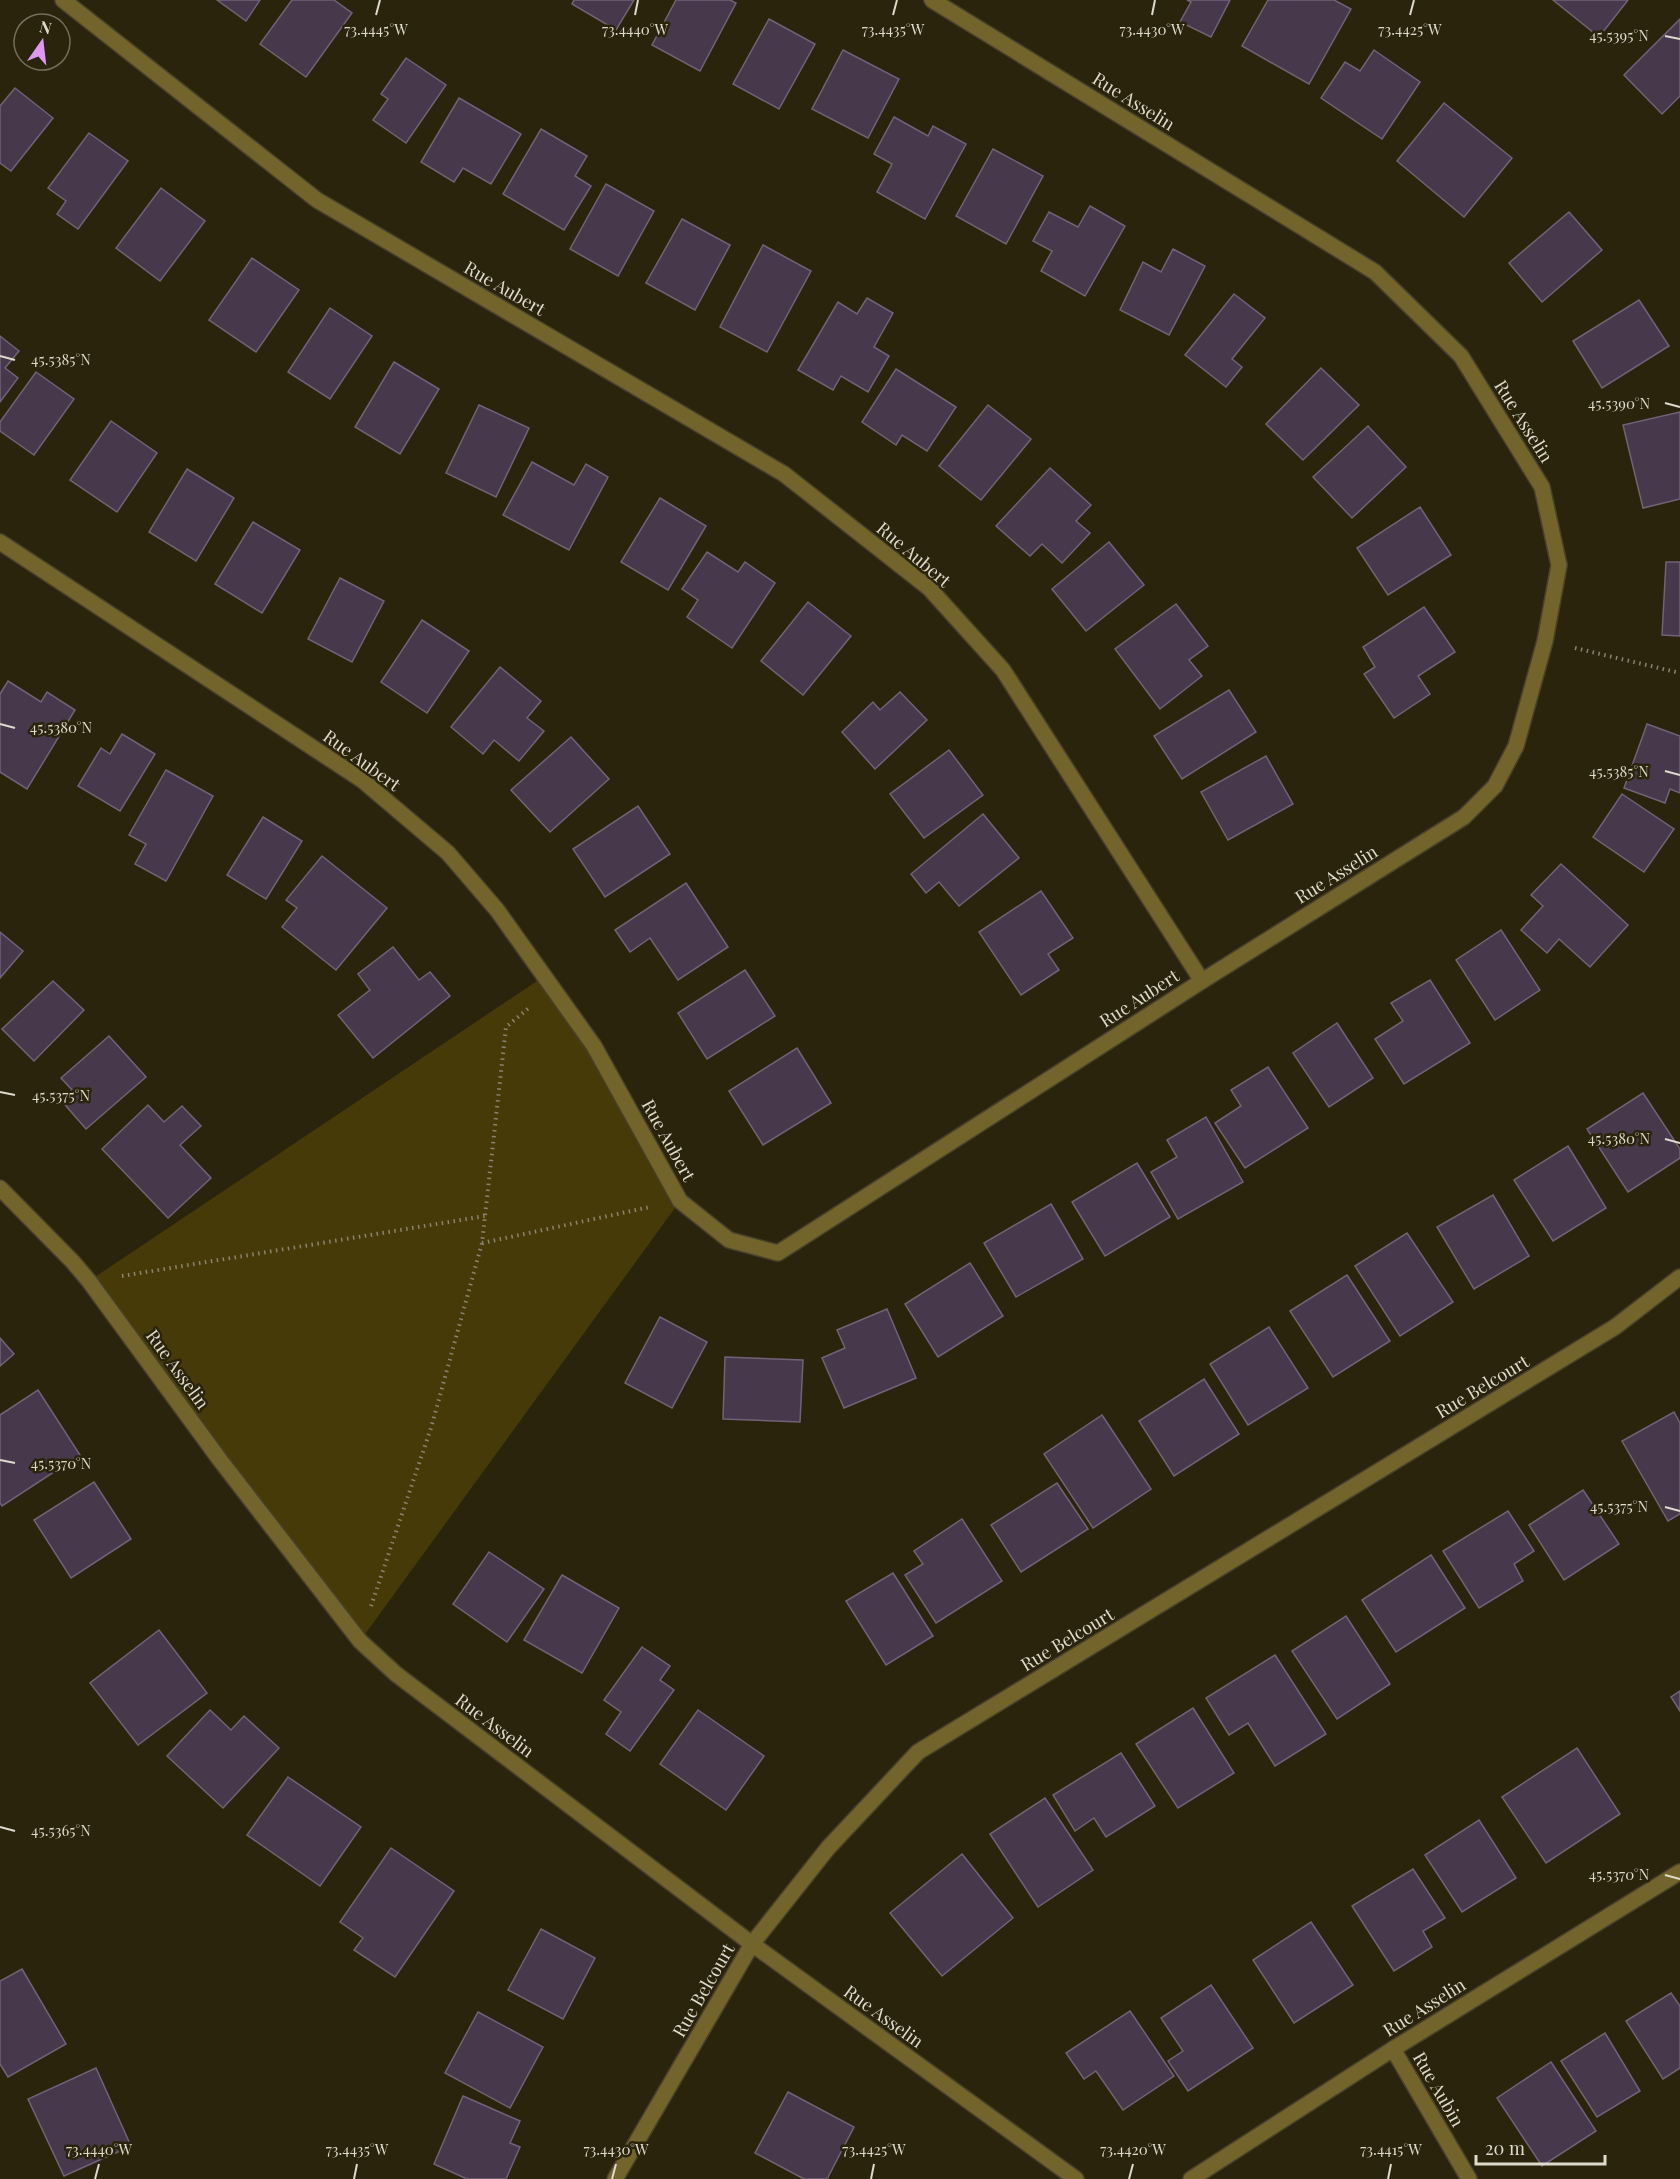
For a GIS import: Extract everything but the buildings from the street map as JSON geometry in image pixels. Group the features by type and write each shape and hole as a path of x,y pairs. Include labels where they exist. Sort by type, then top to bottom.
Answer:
{"street":[{"name":"Rue Aubert","path":"0,542 362,780 448,853 497,910 551,989 594,1046 680,1201 729,1240 777,1252 1202,981 1003,670 929,588 784,474 317,200 63,0"},
{"name":"Rue Asselin","path":"932,0 1375,272 1461,356 1542,487 1559,565 1545,641 1515,746 1495,786 1464,817 1202,981"},
{"name":"Rue Asselin","path":"0,1188 89,1281 220,1460 360,1641 396,1674 752,1944 1076,2179"},
{"name":"Rue Belcourt","path":"615,2179 752,1944 828,1848 918,1752 1615,1327 1680,1277"},
{"name":"Rue Asselin","path":"1191,2179 1393,2049 1680,1872"},
{"name":"Rue Aubin","path":"1393,2049 1469,2179"}],"path":[{"path":"1545,641 1680,673"},
{"path":"360,1641 431,1428 482,1243 506,1028 551,989"},
{"path":"482,1243 680,1201"},
{"path":"89,1281 485,1216"}],"shaded area":[{"path":"543,977 594,1046 680,1201 360,1641 89,1281"}]}
